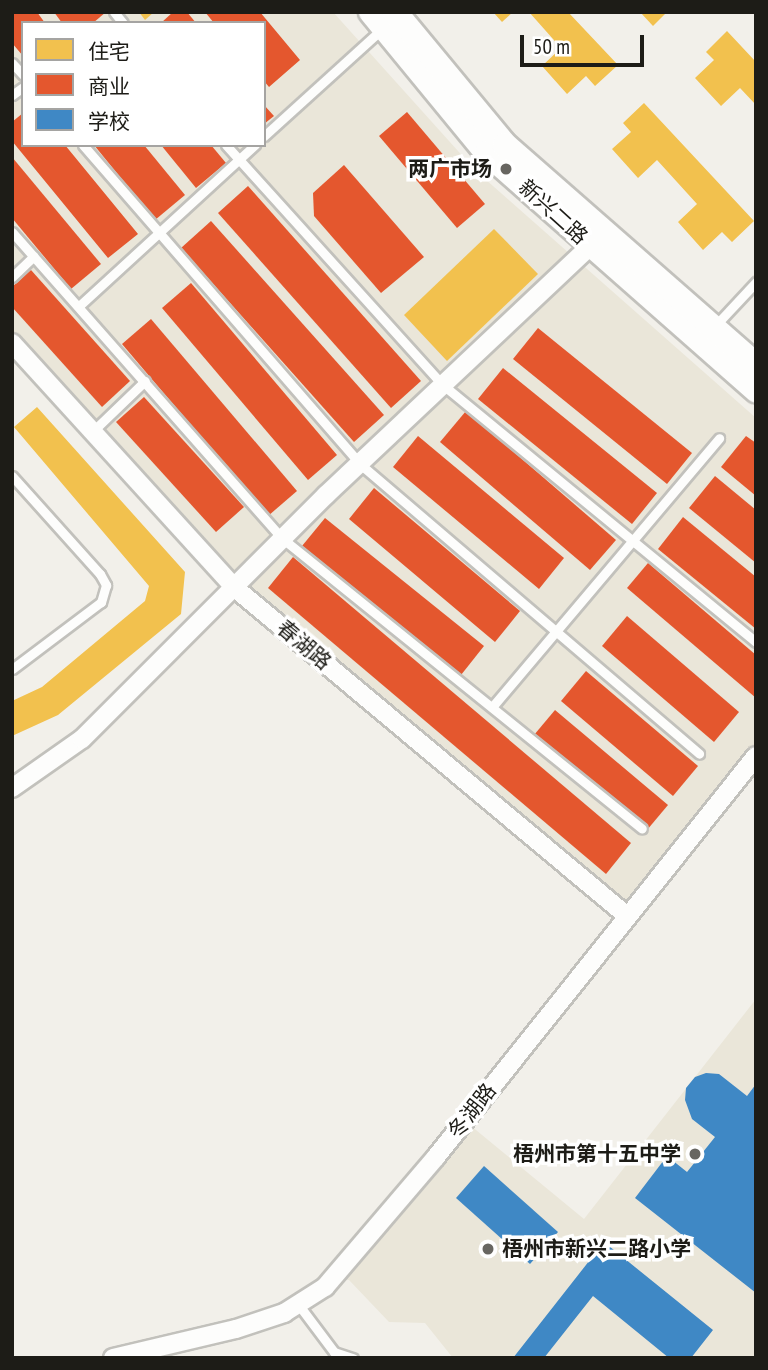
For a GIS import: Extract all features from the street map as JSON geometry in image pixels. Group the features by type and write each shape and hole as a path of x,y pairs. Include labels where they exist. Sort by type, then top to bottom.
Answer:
{"main road":[{"name":"新兴二路","path":"383,17 487,153 756,390"},
{"name":"新兴二路","path":"383,17 505,145 756,365"}],"street":[{"path":"12,788 82,739 360,464 590,246"},
{"name":"春湖路","path":"12,343 235,588 626,915"},
{"name":"冬湖路","path":"113,1358 236,1329 284,1313 325,1287 436,1157 626,915 756,756"}],"lane":[{"path":"266,134 383,17"},
{"path":"85,147 360,464 699,754"},
{"path":"228,147 443,385 756,642"},
{"path":"79,306 253,147"},
{"path":"12,232 283,539 642,829"},
{"path":"12,277 34,256"},
{"path":"713,328 756,282"},
{"path":"93,432 145,382"},
{"path":"492,707 719,438"},
{"path":"12,476 100,574 106,585 101,602 12,669"},
{"path":"298,1304 334,1352 353,1358"}],"shaded area":[{"path":"12,12 333,12 476,171 756,418 756,756 626,915 235,588 12,343"},
{"name":"梧州市新兴二路小学","path":"756,999 756,1358 453,1358 425,1323 389,1322 349,1280 332,1279 465,1121 584,1219"}],"building: 住宅":[{"path":"139,12 154,12 145,20"},
{"path":"493,12 513,12 502,22"},
{"path":"529,12 568,12 618,65 595,86 586,76 567,94 542,66 561,48"},
{"path":"640,12 667,12 653,26"},
{"path":"727,31 756,62 756,105 740,88 721,106 695,78 714,60 706,52"},
{"path":"644,103 754,221 732,242 722,232 703,250 678,222 697,204 657,160 638,178 612,149 631,132 623,123"},
{"path":"494,229 538,274 447,361 404,315"},
{"path":"37,407 185,572 181,614 58,715 12,736 12,701 42,687 145,601 149,586 14,427"}],"building: 商业":[{"path":"12,12 37,12 44,21 21,21 21,54 12,43"},
{"path":"54,12 106,12 95,21 61,21"},
{"path":"173,12 187,12 194,21 163,21"},
{"path":"205,12 260,12 300,60 269,87 266,83 266,21 212,21"},
{"path":"266,107 274,116 266,122"},
{"path":"407,112 485,204 457,228 379,136"},
{"path":"21,115 21,147 67,147 138,234 108,258 12,141 12,122"},
{"path":"96,147 146,147 185,195 155,220"},
{"path":"163,147 213,147 226,163 196,188"},
{"path":"12,157 101,264 71,289 12,218"},
{"path":"344,165 424,257 381,293 314,216 313,193"},
{"path":"248,186 421,381 391,408 218,213"},
{"path":"211,221 384,415 354,442 181,248"},
{"path":"31,270 130,381 102,407 12,307 12,287"},
{"path":"191,283 337,455 308,480 162,308"},
{"path":"151,319 297,491 268,516 122,344"},
{"path":"538,328 692,453 667,484 513,359"},
{"path":"503,368 657,493 632,524 478,399"},
{"path":"144,397 244,507 216,532 116,422"},
{"path":"466,411 616,540 590,570 440,442"},
{"path":"418,436 564,558 539,589 393,467"},
{"path":"746,436 756,443 756,496 721,467"},
{"path":"715,476 756,510 756,563 689,508"},
{"path":"374,488 520,611 495,642 349,519"},
{"path":"683,517 756,577 756,629 658,549"},
{"path":"325,518 484,646 461,675 302,546"},
{"path":"293,557 631,843 606,874 268,588"},
{"path":"648,563 756,655 756,698 627,588"},
{"path":"627,616 739,712 714,742 602,646"},
{"path":"586,671 698,766 673,796 561,701"},
{"path":"555,710 668,805 647,830 534,735"}],"building: 学校":[{"path":"706,1073 719,1074 747,1096 756,1084 756,1293 635,1198 667,1156 687,1172 715,1137 692,1119 685,1100 686,1088 695,1077"},
{"path":"484,1166 558,1232 530,1264 456,1198"},
{"path":"604,1242 713,1330 691,1358 669,1358 593,1296 544,1358 513,1358"}],"place":[{"name":"两广市场","path":"506,169"},
{"name":"梧州市第十五中学","path":"695,1154"},
{"name":"梧州市新兴二路小学","path":"488,1249"}]}
